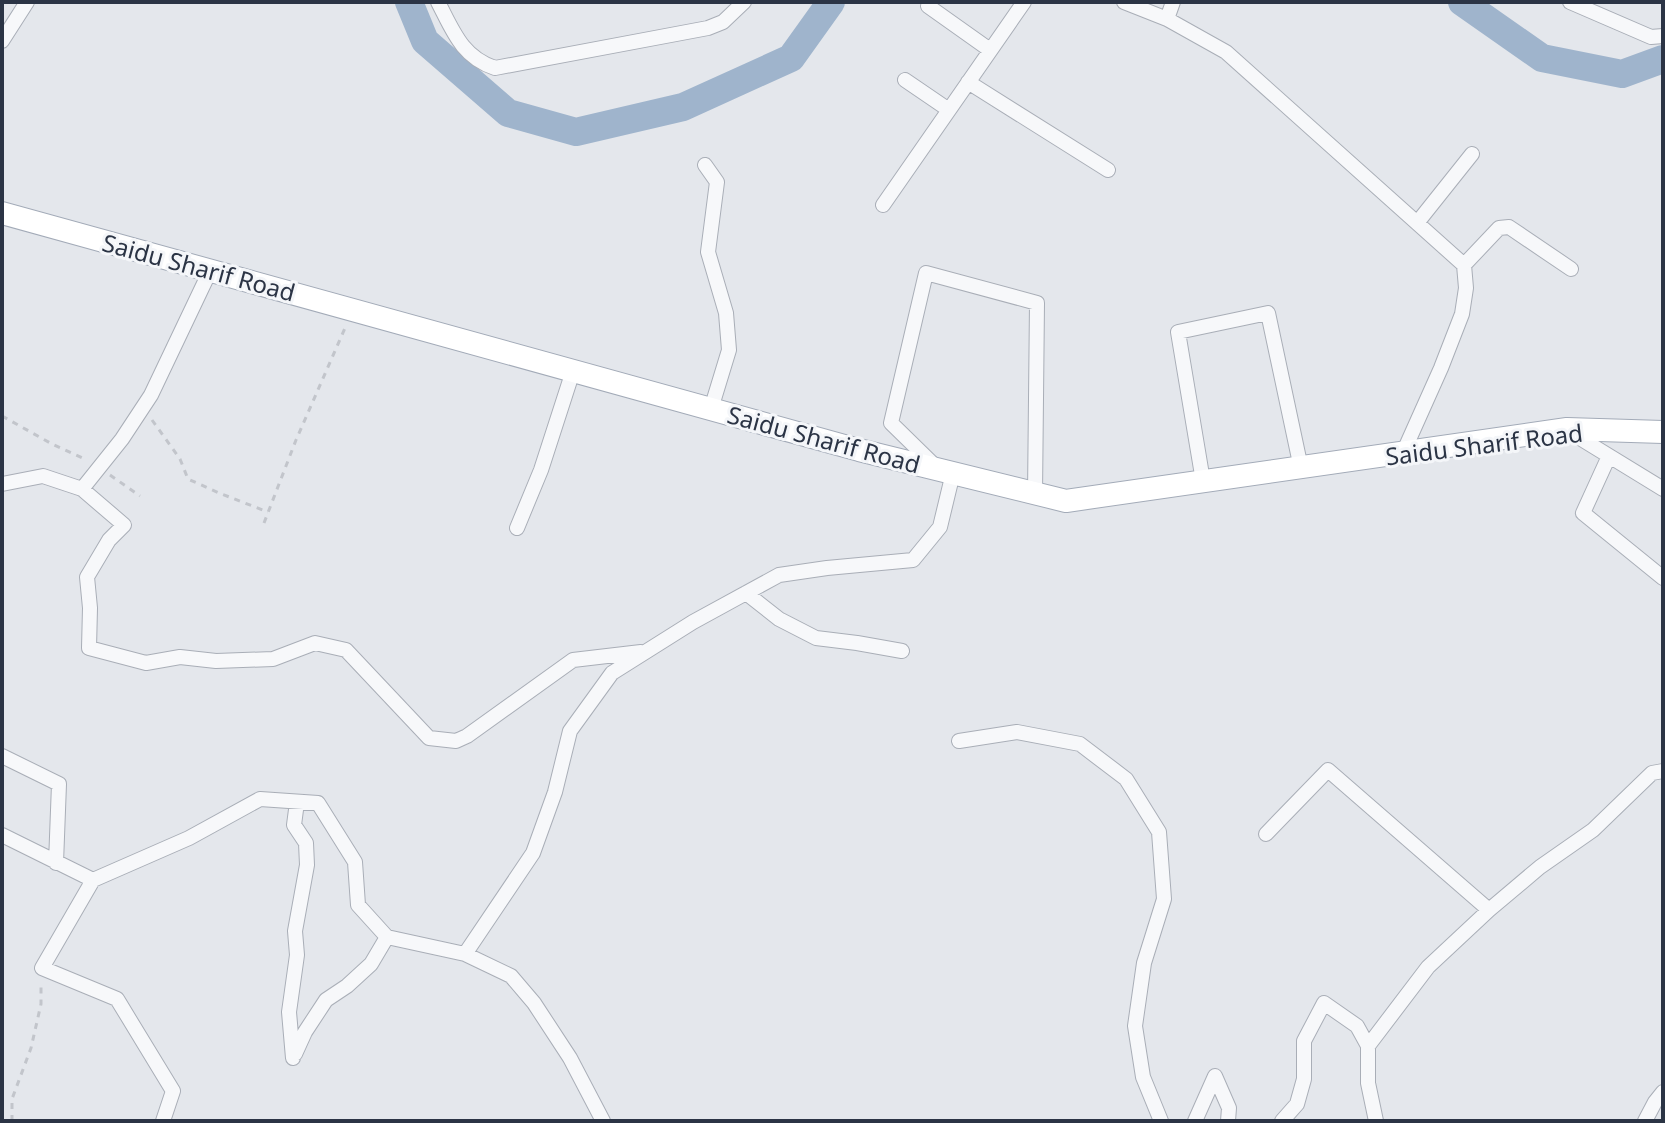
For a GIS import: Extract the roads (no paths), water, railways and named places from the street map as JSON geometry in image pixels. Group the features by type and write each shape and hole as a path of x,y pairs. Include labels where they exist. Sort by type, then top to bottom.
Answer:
{"main road":[{"name":"Saidu Sharif Road","path":"2,213 711,409 1066,501 1567,429 1663,432"}],"street":[{"path":"2,41 27,2"},
{"path":"438,2 462,47 481,63 495,68 708,28 723,22 744,2"},
{"path":"883,205 1024,2"},
{"path":"1124,2 1167,19 1226,52 1464,265 1466,288 1462,314 1403,453"},
{"path":"1167,19 1173,2"},
{"path":"1570,2 1651,37 1663,36"},
{"path":"928,6 990,50"},
{"path":"905,80 949,110"},
{"path":"968,82 1108,170"},
{"path":"1417,223 1472,154"},
{"path":"705,165 717,182 708,252 726,313 729,350 711,409"},
{"path":"1464,265 1499,228 1509,227 1571,269"},
{"path":"82,489 151,395 210,271"},
{"path":"465,954 533,853 555,792 570,731 612,673 693,622 779,575 913,560 940,527 946,472 891,423 926,273 1037,303 1035,494"},
{"path":"1203,481 1178,332 1268,313 1301,468"},
{"path":"517,528 541,470 573,371"},
{"path":"1567,429 1663,489"},
{"path":"1609,456 1583,513 1663,578"},
{"path":"2,484 43,476 82,489 124,525 109,540 87,577 89,648 146,663 180,657 216,661 273,659 315,643 346,650 429,738 456,741 467,736 573,660 645,652"},
{"path":"746,593 779,619 816,638 902,651"},
{"path":"959,741 1017,732 1080,744 1126,779 1159,832 1164,899 1144,963 1135,1026 1143,1077 1161,1121"},
{"path":"2,756 59,784 56,863"},
{"path":"1266,834 1328,770 1489,910"},
{"path":"1368,1046 1428,967 1489,910 1540,867 1593,830 1652,773 1663,771"},
{"path":"163,1121 173,1091 117,999 42,968 93,880 189,838 260,799 318,803 355,862 358,905 387,937 465,954 511,976 534,1003 570,1058 603,1121"},
{"path":"297,802 294,825 306,843 307,865 295,931 297,955 289,1012 293,1058 305,1032 326,1000 371,964 387,937"},
{"path":"2,835 93,880"},
{"path":"1282,1121 1297,1104 1304,1079 1304,1041 1324,1003 1357,1026 1368,1046 1368,1083 1376,1121"},
{"path":"1195,1121 1215,1076 1229,1108 1228,1121"},
{"path":"1645,1121 1663,1092"}],"waterway":[{"path":"409,2 425,41 508,113 576,132 683,107 791,58 831,2"},
{"path":"1462,2 1542,58 1622,74 1663,59"}]}
